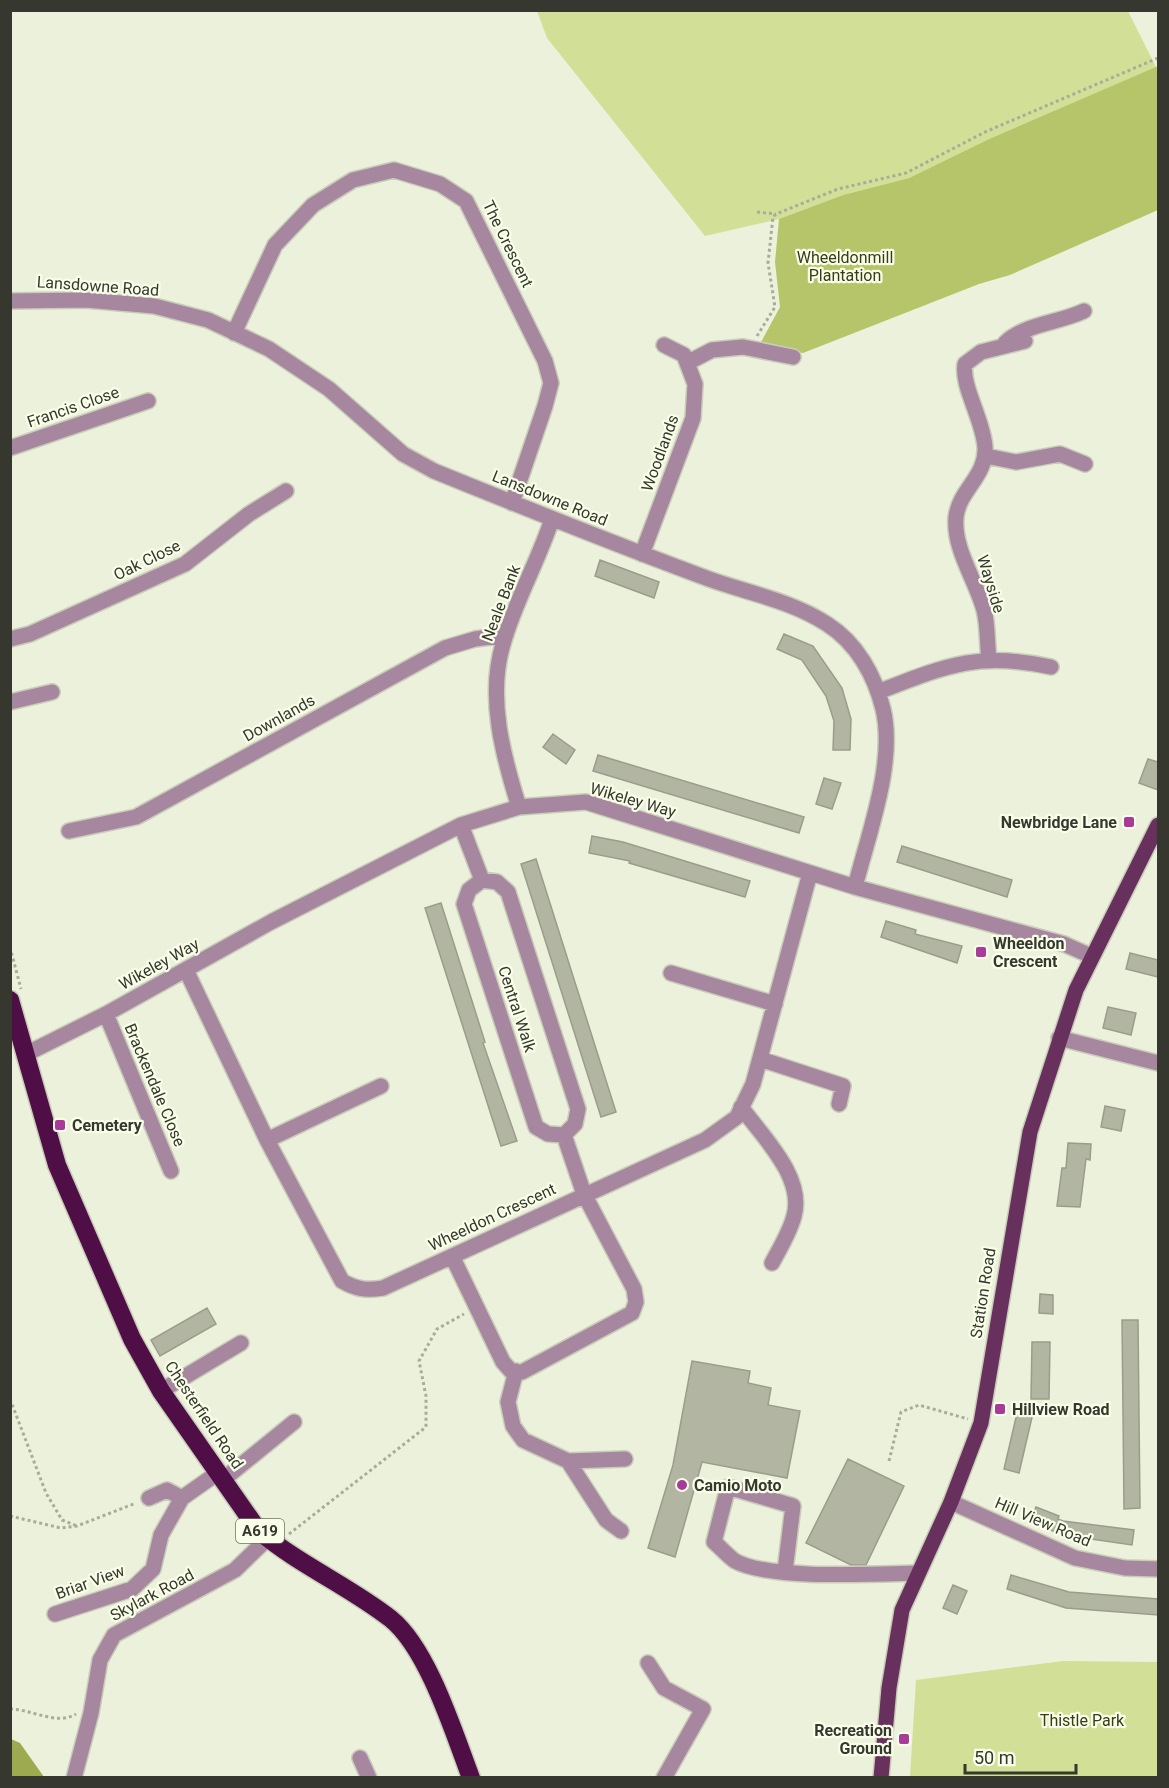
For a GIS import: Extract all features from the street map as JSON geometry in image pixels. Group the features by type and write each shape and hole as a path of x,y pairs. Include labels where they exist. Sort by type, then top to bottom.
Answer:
{"highway":[{"name":"Chesterfield Road","path":"10,1000 57,1165 132,1339 161,1391 258,1530 272,1542 393,1621 425,1663 471,1778"}],"main road":[{"name":"Station Road","path":"881,1778 889,1688 902,1610 951,1502 981,1422 1030,1132 1059,1038 1091,956 1158,825"}],"street":[{"name":"The Crescent","path":"234,333 275,245 313,205 353,180 394,170 440,184 466,201 545,361 551,383 512,503"},
{"name":"Lansdowne Road","path":"10,301 86,300 154,306 208,320 269,350 329,389 403,454 434,471 642,554 802,610 828,625 849,643 870,670 884,712 887,746 855,887"},
{"path":"1004,344 1023,330 1061,321 1084,311"},
{"path":"1025,341 1004,344 972,357 965,364 963,374 982,425 986,456 1016,462 1060,454 1085,464"},
{"path":"664,345 684,355 687,363 712,350 749,348 793,357"},
{"name":"Woodlands","path":"642,554 693,418 695,384 687,363"},
{"name":"Francis Close","path":"10,448 148,401"},
{"name":"Wayside","path":"986,456 984,465 960,499 956,519 959,543 984,610 989,660"},
{"name":"Oak Close","path":"10,639 30,634 185,564 249,514 286,492"},
{"name":"Neale Bank","path":"519,807 500,734 497,692 502,645 552,519"},
{"name":"Downlands","path":"69,831 136,818 445,648 475,639 506,635"},
{"path":"878,692 970,660 1017,660 1051,667"},
{"path":"10,702 52,692"},
{"name":"Wikeley Way","path":"26,1054 106,1014 271,922 461,825 519,807 586,802 855,887 1064,944 1091,956"},
{"path":"461,825 482,880"},
{"name":"Wheeldon Crescent","path":"186,970 267,1140 342,1281 356,1289 383,1288 705,1140 736,1117 753,1084 810,873"},
{"name":"Central Walk","path":"482,880 497,882 508,892 578,1109 575,1124 564,1135 548,1134 536,1127 471,927 464,904 469,890 482,880"},
{"path":"670,973 775,1004"},
{"name":"Brackendale Close","path":"106,1014 171,1171"},
{"path":"1059,1038 1158,1063"},
{"path":"760,1059 843,1086 839,1104"},
{"path":"267,1140 381,1086"},
{"path":"741,1107 788,1173 794,1190 795,1215 772,1263"},
{"path":"452,1256 502,1362 511,1371 522,1372 632,1313 636,1302 634,1289 584,1194 564,1135"},
{"path":"161,1391 241,1343"},
{"path":"516,1371 508,1401 513,1426 523,1440 568,1461 625,1459"},
{"name":"Briar View","path":"55,1614 132,1589 153,1569 161,1535 182,1498 221,1475 294,1422"},
{"path":"568,1461 606,1520 621,1531"},
{"path":"785,1571 793,1506 728,1487 714,1542 735,1561 753,1567 785,1571 841,1575 917,1573"},
{"path":"149,1498 167,1490 182,1498"},
{"name":"Hill View Road","path":"951,1502 1075,1558 1125,1568 1158,1569"},
{"name":"Skylark Road","path":"74,1778 91,1713 100,1660 114,1635 234,1570 272,1542"},
{"path":"648,1663 664,1688 703,1709 664,1778"},
{"path":"360,1758 369,1778"}],"path":[{"path":"757,212 776,214 838,189 906,173 985,132 1158,58"},
{"path":"749,348 775,307 768,262 773,217 776,214"},
{"path":"272,1542 426,1427 426,1396 419,1361 437,1329 477,1308"},
{"path":"10,1399 46,1492 62,1520 77,1526"},
{"path":"889,1461 901,1412 919,1405 981,1422"},
{"path":"10,1516 61,1528 77,1526 149,1498"}],"green space":[{"path":"537,11 1128,11 1156,67 989,139 909,178 843,195 779,219 705,236 547,38"},
{"name":"Wheeldonmill Plantation","path":"1158,66 1158,210 1010,275 979,284 803,353 760,344 780,307 775,262 779,219 843,195 909,178 989,139"},
{"name":"Thistle Park","path":"1063,1661 1158,1662 1158,1777 910,1777 916,1680"}],"shaded area":[{"path":"11,1739 20,1743 44,1777 11,1777"}],"building":[{"path":"600,560 659,582 654,598 595,576"},
{"path":"784,634 813,646 842,688 851,719 850,750 833,750 834,721 826,696 802,660 777,649"},
{"path":"553,734 575,750 566,764 543,747"},
{"path":"598,755 804,817 799,833 593,771"},
{"path":"1148,759 1158,762 1158,790 1139,783"},
{"path":"824,778 841,783 832,809 816,804"},
{"path":"592,836 623,842 750,881 745,897 629,863 630,861 589,853"},
{"path":"902,846 1012,880 1007,897 897,862"},
{"path":"536,859 616,1112 601,1117 521,864"},
{"path":"441,903 485,1042 483,1043 517,1141 501,1146 425,908"},
{"path":"886,921 916,930 915,934 962,946 957,963 881,937"},
{"path":"1130,953 1158,960 1158,977 1126,969"},
{"path":"1108,1007 1136,1013 1131,1035 1103,1028"},
{"path":"1105,1106 1125,1110 1121,1131 1101,1127"},
{"path":"1068,1143 1091,1144 1090,1160 1086,1159 1080,1207 1057,1206 1062,1168 1066,1168"},
{"path":"1040,1294 1053,1295 1053,1314 1039,1313"},
{"path":"207,1308 216,1324 160,1356 151,1340"},
{"path":"1122,1320 1138,1320 1140,1508 1124,1509"},
{"path":"1032,1342 1050,1342 1049,1399 1031,1399"},
{"path":"692,1361 750,1371 748,1383 771,1388 768,1405 800,1411 787,1478 702,1462 675,1557 648,1548 673,1465"},
{"path":"1018,1409 1033,1413 1019,1473 1004,1469"},
{"path":"848,1459 904,1486 866,1565 851,1565 806,1543"},
{"path":"1036,1507 1059,1516 1058,1519 1063,1521 1134,1530 1132,1545 1063,1535 1030,1522"},
{"path":"1011,1575 1069,1592 1158,1599 1158,1615 1066,1608 1007,1589"},
{"path":"953,1585 967,1591 957,1614 943,1608"}],"place":[{"name":"Newbridge Lane","path":"1129,822"},
{"name":"Wheeldon Crescent","path":"981,952"},
{"name":"Cemetery","path":"60,1125"},
{"name":"Hillview Road","path":"1000,1409"},
{"name":"Camio Moto","path":"682,1485"},
{"name":"Recreation Ground","path":"904,1739"}]}
